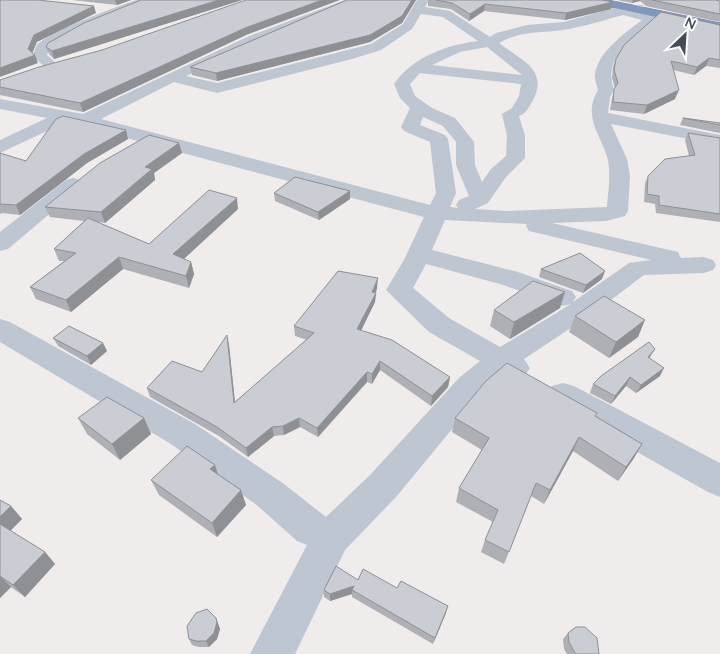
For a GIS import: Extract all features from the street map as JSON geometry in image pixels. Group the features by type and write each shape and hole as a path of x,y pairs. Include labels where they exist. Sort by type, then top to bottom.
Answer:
{"highway":[{"path":"592,0 720,27"}],"street":[{"path":"36,70 56,64 40,56 43,47 69,32 148,0"},
{"path":"85,120 172,77 282,28 356,0"},
{"path":"481,199 466,173 463,154 465,142 449,122 418,106 408,98 402,84 416,68 456,48 490,43 501,36 527,29 564,26 628,9 650,0"},
{"path":"172,77 217,88 320,64 376,47 393,38 408,26 419,3 446,14 490,43 530,74 531,81 527,96 518,111 510,114 516,136 515,158 498,173 481,199 466,206 436,212"},
{"path":"90,8 117,11"},
{"path":"0,104 85,120 146,138 436,212 507,218 561,217 617,211 620,176 617,159 599,116 602,97 606,90 602,77 606,64 634,32 651,19 628,9"},
{"path":"258,24 282,28"},
{"path":"416,68 531,81"},
{"path":"418,106 410,127 438,139 444,165 446,193 399,290 439,325 600,417 720,481"},
{"path":"599,116 720,140"},
{"path":"0,147 62,117"},
{"path":"120,153 146,138"},
{"path":"0,244 87,173"},
{"path":"507,218 712,268"},
{"path":"418,254 509,278 586,306"},
{"path":"272,654 332,537 383,486 470,386 501,360 586,306 638,268 712,268"},
{"path":"0,329 183,434 271,495 310,528 332,537"}],"building":[{"path":"0,0 38,0 94,6 34,35 28,49 35,55 0,68"},
{"path":"141,0 219,0 52,51 46,47 48,43 84,23"},
{"path":"246,0 322,0 245,28 80,103 0,87 0,80 102,50"},
{"path":"347,0 412,0 402,16 370,35 216,73 190,67"},
{"path":"436,0 602,0 613,2 566,13 485,4 470,14 452,3"},
{"path":"652,0 720,1 720,14"},
{"path":"661,12 720,25 720,60 709,58 697,67 671,61 679,90 647,105 613,102 614,89 618,83 614,70 616,59 624,45"},
{"path":"63,116 126,130 84,154 16,205 0,204 0,153 26,161 56,119"},
{"path":"683,118 720,123 720,125"},
{"path":"688,133 720,138 720,214 659,205 659,196 647,194 648,176 665,159 695,155"},
{"path":"149,135 179,143 145,167 152,169 101,212 45,207 100,163"},
{"path":"295,177 350,191 318,212 274,193"},
{"path":"209,190 237,198 173,254 191,262 186,276 119,257 66,300 30,287 76,253 54,249 88,218 149,244"},
{"path":"580,253 605,271 586,285 541,269"},
{"path":"338,271 378,278 372,292 376,293 357,329 392,340 450,377 432,396 380,361 372,374 367,372 317,428 299,418 283,426 272,427 246,448 217,427 147,388 172,361 202,372 227,335 234,403 314,333 294,326"},
{"path":"533,281 565,292 514,322 494,310"},
{"path":"604,296 645,320 616,342 575,316"},
{"path":"69,326 103,343 87,356 53,338"},
{"path":"649,342 655,349 648,357 664,368 641,385 630,377 615,396 593,384 601,376"},
{"path":"507,363 597,413 595,416 642,444 626,467 579,437 550,490 536,483 509,552 485,540 498,510 459,488 489,438 455,418 486,381"},
{"path":"107,397 144,418 112,444 78,418"},
{"path":"187,446 215,465 210,469 241,490 212,523 151,480"},
{"path":"0,500 11,506 0,517"},
{"path":"0,524 45,552 13,585 0,576"},
{"path":"336,566 358,580 363,569 397,588 401,581 448,606 435,638 352,590 354,586 330,594 324,590"},
{"path":"207,609 216,618 217,622 214,633 206,641 189,639 187,626 196,613"},
{"path":"576,627 585,627 597,638 599,654 575,653 569,642 568,633"}]}
